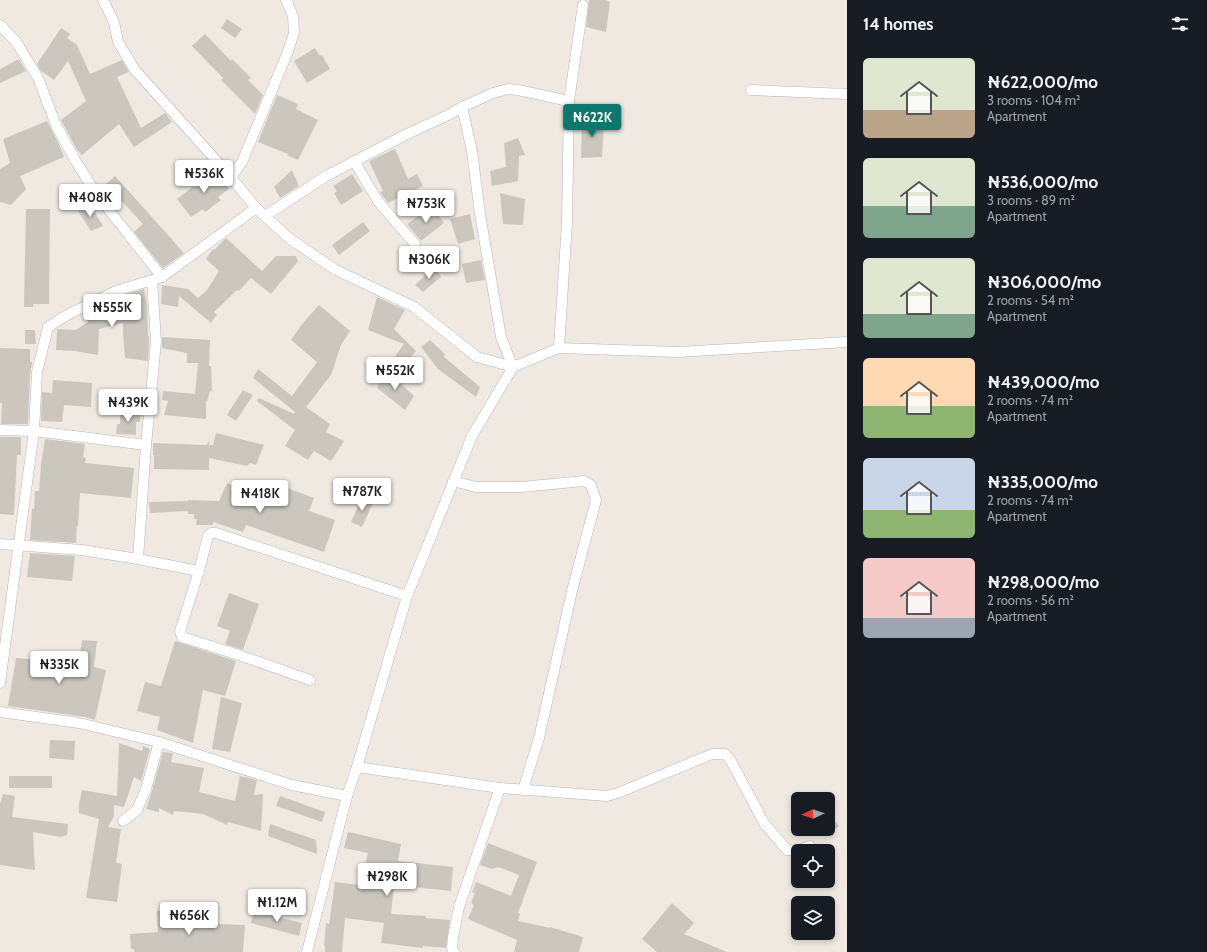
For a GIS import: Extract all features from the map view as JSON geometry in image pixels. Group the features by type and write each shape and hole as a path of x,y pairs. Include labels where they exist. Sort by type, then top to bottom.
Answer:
{"street":[{"path":"103,0 114,22 118,42 135,70 231,177 256,208 290,239 336,270 414,307 477,357 513,367"},
{"path":"231,177 242,162 287,54 294,33 293,16 286,0"},
{"path":"559,348 567,222 569,101 583,5"},
{"path":"0,25 17,43 38,78 56,125 75,160 97,195 162,277"},
{"path":"265,216 326,176 405,135 448,115 462,106 493,93 508,89 518,90 569,101"},
{"path":"751,90 847,94"},
{"path":"462,106 472,151 480,214 501,337 513,367"},
{"path":"354,161 378,201 415,244"},
{"path":"0,683 34,432 37,372 48,327 67,315 116,291 162,277 256,208"},
{"path":"138,559 146,445 156,342 152,280"},
{"path":"307,952 347,796 357,767 407,596 472,436 513,367 559,348 678,352 847,342"},
{"path":"0,430 34,432 146,445"},
{"path":"453,481 476,487 521,487 584,481 592,485 596,500 572,591 539,738 523,790"},
{"path":"310,680 182,637 180,631 199,571 208,536 211,533 216,532 407,596"},
{"path":"0,544 82,550 199,571"},
{"path":"0,712 79,723 159,742 292,785 347,796"},
{"path":"123,821 137,810 146,789 159,742"},
{"path":"357,767 500,788 607,796 618,793 712,754 725,754 731,761 764,823 787,850 791,850"},
{"path":"454,952 452,949 453,937 459,907 500,788"}],"building":[{"path":"589,0 606,0 610,2 606,32 586,27"},
{"path":"227,19 242,29 235,38 221,28"},
{"path":"61,28 70,34 67,38 77,45 90,74 122,60 129,72 117,77 141,128 165,113 172,122 134,147 119,124 82,155 77,150 61,120 86,101 68,61 54,80 40,70 37,64"},
{"path":"205,34 231,61 232,59 251,78 248,80 263,95 255,114 221,80 223,78 192,46"},
{"path":"315,48 320,56 322,55 330,69 307,83 294,61"},
{"path":"19,59 26,71 0,83 0,69"},
{"path":"277,95 298,104 296,109 318,120 298,160 287,155 288,154 258,142"},
{"path":"582,118 604,121 602,157 581,158"},
{"path":"47,121 64,157 20,176 26,189 11,205 0,202 0,169 10,163 3,139"},
{"path":"518,138 525,155 519,156 518,181 492,186 490,171 506,167 504,143"},
{"path":"395,149 408,179 417,174 423,186 388,203 380,192 383,191 369,161"},
{"path":"215,170 229,189 218,197 221,200 205,212 203,209 191,217 177,199"},
{"path":"292,170 299,186 280,198 274,187"},
{"path":"352,174 363,191 341,205 334,193 337,191 333,186"},
{"path":"115,176 184,253 163,268 134,232 143,224 106,184"},
{"path":"500,193 525,199 523,225 503,224"},
{"path":"89,203 103,226 91,231 78,211"},
{"path":"432,206 444,223 421,241 407,224"},
{"path":"26,209 50,209 49,304 33,304 33,307 24,307"},
{"path":"470,214 475,239 458,244 450,219"},
{"path":"363,222 370,231 339,255 332,245"},
{"path":"226,238 262,271 276,256 296,256 298,261 271,294 251,278 239,291 237,290 214,312 217,315 211,323 179,296 178,307 161,304 162,285 188,289 198,298 207,290 219,271 206,259 213,249 214,250"},
{"path":"481,260 485,280 466,283 462,264"},
{"path":"435,266 441,277 423,292 415,285"},
{"path":"144,289 147,305 149,336 148,361 125,358 123,323 99,329 98,355 75,351 56,350 57,329 76,330 88,322 87,313 121,296"},
{"path":"377,297 405,310 394,329 416,351 405,364 396,359 396,355 404,344 368,330"},
{"path":"319,305 350,331 341,345 331,375 306,407 330,424 326,432 344,441 331,461 314,451 308,460 285,446 295,430 257,401 259,398 294,414 295,412 253,378 258,369 292,396 317,362 291,340 303,323"},
{"path":"25,330 35,330 36,344 25,344"},
{"path":"162,337 210,340 209,366 211,366 212,392 210,391 206,401 206,419 164,415 168,401 162,400 163,391 195,394 198,363 187,363 187,353 162,348"},
{"path":"430,340 445,354 444,357 480,387 476,397 438,369 421,347"},
{"path":"0,348 30,349 30,362 32,363 30,374 28,424 1,424 2,403 0,403"},
{"path":"387,371 414,396 405,410 377,388"},
{"path":"53,380 92,383 91,407 64,405 62,422 41,421 42,392 52,393"},
{"path":"243,390 253,395 236,421 227,415"},
{"path":"120,411 140,412 140,422 136,422 136,435 116,434 117,424 120,424"},
{"path":"216,433 264,445 256,465 250,463 247,466 209,458 209,470 154,469 153,443 206,445 210,441 209,445 213,445"},
{"path":"0,437 21,437 21,455 17,455 14,515 0,514"},
{"path":"45,439 85,444 83,457 86,458 85,463 134,468 131,498 80,493 76,543 30,540 32,508 34,509 35,491 39,491"},
{"path":"268,481 314,498 309,511 335,520 324,552 246,525 243,532 213,522 213,525 196,525 197,519 194,519 194,514 188,514 188,511 150,513 149,502 188,500 219,501 227,483 245,491 245,489 263,495"},
{"path":"362,497 374,501 362,527 351,522"},
{"path":"30,553 75,556 72,581 27,577"},
{"path":"229,593 259,604 243,650 225,644 230,631 217,626"},
{"path":"82,640 97,641 94,667 106,670 95,720 85,717 8,706 16,658 52,661 79,666"},
{"path":"175,641 236,661 225,696 203,690 193,743 157,730 160,717 137,711 145,682 161,686"},
{"path":"221,697 242,703 230,752 212,749"},
{"path":"50,740 75,741 74,760 49,758"},
{"path":"119,743 142,751 143,746 150,749 141,781 134,777 124,807 114,805 114,816 108,827 121,829 116,863 122,864 117,902 86,898 99,819 79,813 79,804 82,790 117,796"},
{"path":"163,752 173,753 171,762 204,768 199,792 235,801 240,776 257,780 254,795 263,794 261,831 228,822 227,825 203,814 174,811 173,815 159,808 159,812 146,809"},
{"path":"9,776 52,776 52,788 9,788"},
{"path":"3,794 15,796 12,817 68,824 67,835 60,837 33,832 35,870 0,865 0,804"},
{"path":"280,796 325,812 322,822 276,806"},
{"path":"835,822 839,826 835,829"},
{"path":"270,824 316,840 317,854 268,836"},
{"path":"348,832 401,844 398,861 453,867 451,891 394,885 391,914 426,916 426,918 450,920 446,948 423,946 423,948 381,943 384,923 345,918 342,952 325,952 324,946 326,923 329,924 335,882 360,885 368,853 344,848"},
{"path":"488,843 537,862 518,913 520,914 518,921 550,927 583,937 579,952 514,952 517,940 468,919 474,905 471,903 475,893 472,892 476,882 511,896 519,875 498,867 492,869 480,865"},
{"path":"672,903 694,923 684,934 727,952 657,952 642,939"},
{"path":"157,911 174,911 183,915 184,919 197,919 197,923 245,925 243,952 134,952 134,949 131,949 130,934 158,932"},
{"path":"254,911 302,923 299,936 251,923"}]}
